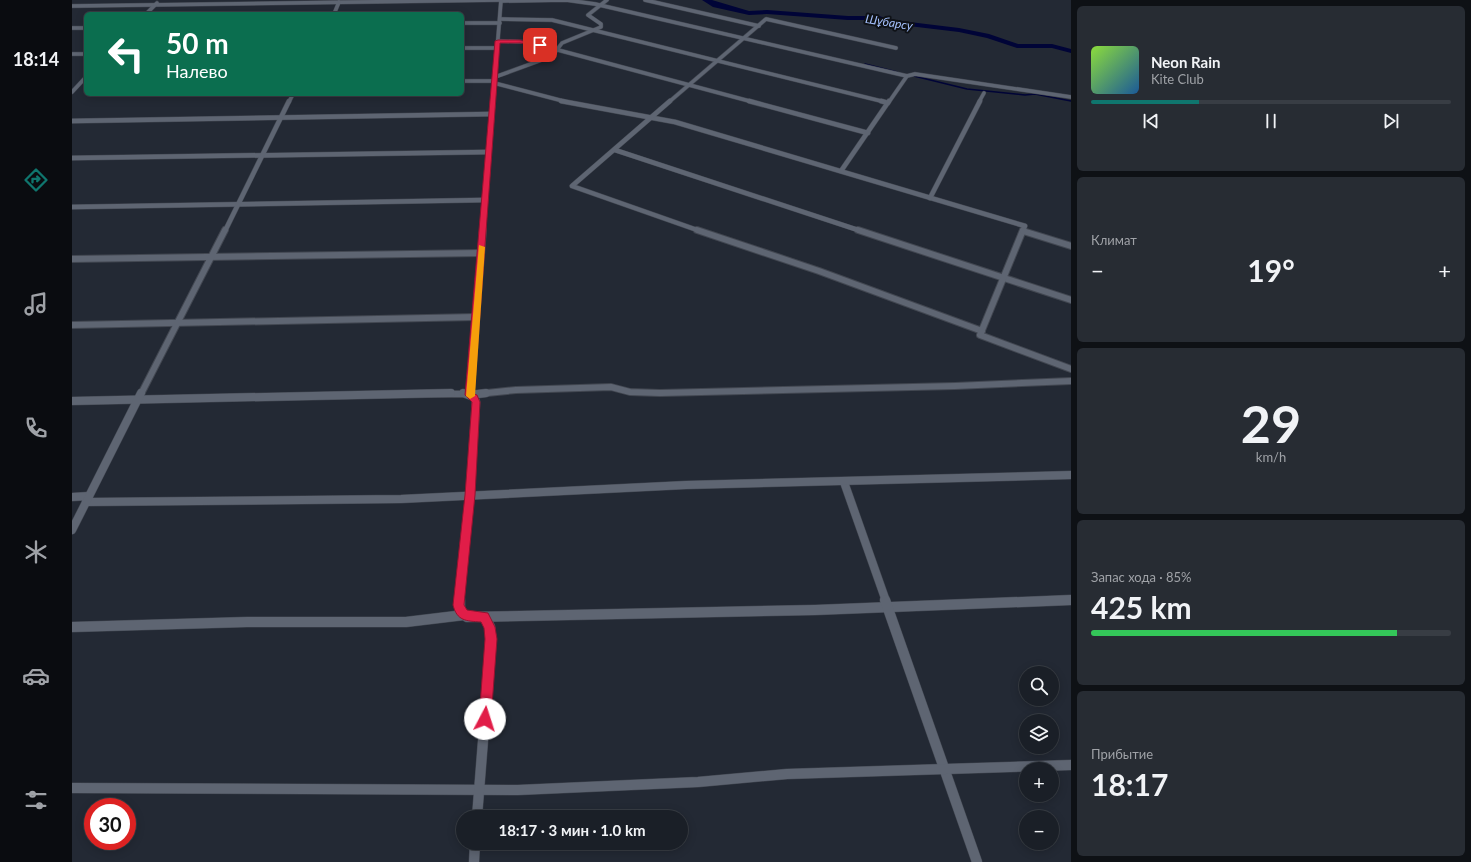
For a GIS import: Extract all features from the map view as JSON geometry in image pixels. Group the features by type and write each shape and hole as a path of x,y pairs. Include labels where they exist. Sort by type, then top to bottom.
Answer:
{"street":[{"path":"148,12 160,0"},
{"path":"470,395 501,0"},
{"path":"72,6 566,0 600,6 744,38 907,76 915,74 1071,98"},
{"path":"494,80 553,55 562,43 601,27 601,24 588,15 607,0"},
{"path":"645,0 759,26"},
{"path":"335,12 339,2"},
{"path":"464,23 544,19 888,103"},
{"path":"896,48 766,19 572,186 738,245 819,271 982,331"},
{"path":"72,28 84,28"},
{"path":"498,41 528,42 868,133"},
{"path":"464,48 497,48"},
{"path":"72,54 84,54"},
{"path":"841,172 907,76"},
{"path":"72,92 74,87 84,79"},
{"path":"464,81 494,80 560,101 653,117 1025,226 980,336 1071,369"},
{"path":"930,198 984,93"},
{"path":"72,530 177,322 239,204 292,96"},
{"path":"72,121 492,114"},
{"path":"615,150 1071,300"},
{"path":"72,158 489,152"},
{"path":"72,207 485,200"},
{"path":"1023,231 1071,246"},
{"path":"72,259 481,253"},
{"path":"72,325 476,317"},
{"path":"72,401 462,393 470,395 516,390 611,387 630,392 660,393 955,386 1071,381"},
{"path":"464,615 460,611 459,605 470,495 476,402 474,397 470,395"},
{"path":"72,497 88,499 401,499 686,485 1071,476"},
{"path":"844,482 977,862"},
{"path":"72,627 257,621 409,622 451,619 464,615 484,617 887,607 1071,600"},
{"path":"478,810 491,639 490,627 484,617"},
{"path":"72,788 518,790 698,782 787,774 945,771 1071,765"},
{"path":"474,862 475,850"}],"waterway":[{"name":"Шұбарсу","path":"706,0 716,5 749,13 767,12 848,18 879,18 892,22 959,30 989,36 1017,46 1052,46 1071,51"},
{"path":"865,64 897,72"},
{"path":"914,76 967,89 1025,95 1035,94 1071,101"}],"slow traffic":[{"path":"470,396 481,247"}],"route":[{"path":"485,719 491,639 490,627 484,617 467,617 464,615 460,611 459,605 470,495 476,402 474,397 470,395 494,83 498,41 520,41 540,45"}]}
